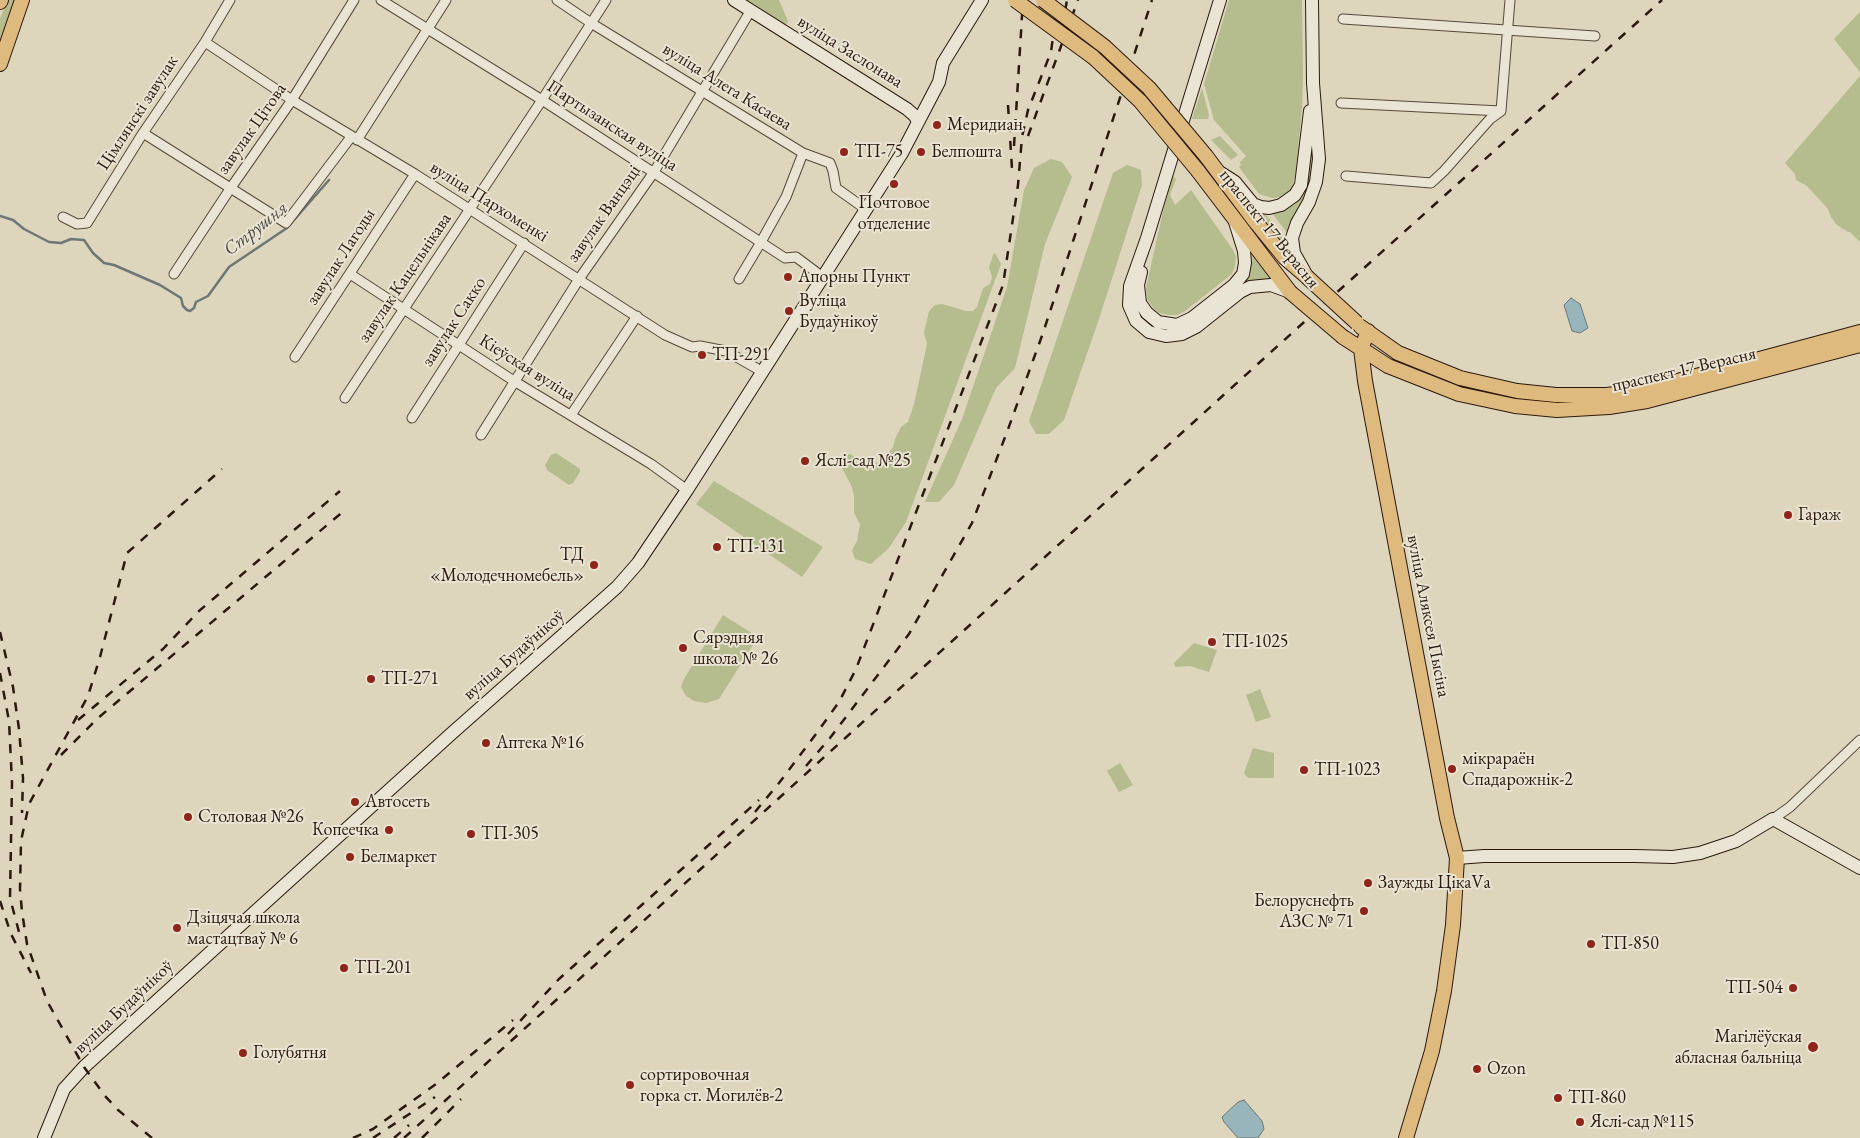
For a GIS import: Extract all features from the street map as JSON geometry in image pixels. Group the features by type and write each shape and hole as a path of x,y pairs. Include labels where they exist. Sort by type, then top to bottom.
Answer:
{"main road":[{"path":"0,64 22,0"},
{"name":"вуліца Заслонава","path":"734,0 907,109 915,116 918,122"},
{"name":"вуліца Будаўнікоў","path":"44,1138 64,1090 84,1067 451,734 617,588 638,563 688,490 902,154 939,82 943,63 982,0"},
{"name":"праспект 17 Верасня","path":"1015,0 1093,57 1126,88 1164,129 1198,171 1290,292 1343,337 1388,366 1459,394 1515,406 1557,410 1609,407 1647,401 1860,345"},
{"name":"праспект 17 Верасня","path":"1043,0 1105,47 1149,88 1220,173 1254,220 1285,258 1362,327 1398,353 1460,378 1517,391 1556,395 1598,396 1644,390 1689,380 1860,332"},
{"path":"1220,0 1147,238 1130,286 1129,305 1136,321 1149,332 1166,336 1182,334 1196,327 1240,292 1250,287 1271,284 1290,292"},
{"path":"1307,277 1294,253 1292,238 1316,182 1319,159 1313,84 1312,0"},
{"path":"1220,173 1235,182 1253,204 1261,207 1269,208 1281,205 1295,195 1301,184 1313,84"},
{"path":"1147,238 1138,285 1140,303 1146,313 1158,322 1177,325 1192,318 1234,285 1243,274 1245,263 1244,251 1234,220"},
{"name":"вуліца Аляксея Пысіна","path":"1362,327 1361,349 1364,381 1447,818 1457,858 1453,924 1444,991 1432,1051 1406,1138"},
{"path":"1364,381 1368,369 1374,365 1388,366"},
{"path":"1457,858 1484,856 1673,857 1700,853 1736,841 1773,819 1860,868"}],"street":[{"name":"Цімлянскі завулак","path":"63,217 77,224 87,223 143,133 205,42 230,0"},
{"name":"завулак Цітова","path":"174,274 292,100 354,0"},
{"name":"Партызанская вуліца","path":"381,0 542,100 785,258 796,257 824,278"},
{"path":"143,133 286,224 354,138 428,30 446,0"},
{"name":"вуліца Алега Касаева","path":"557,0 591,23 803,153 830,163 836,188 867,210"},
{"name":"завулак Кацельнікава","path":"345,398 606,0"},
{"path":"1346,176 1431,182 1490,119 1501,110 1510,0"},
{"name":"завулак Ванцэці","path":"481,435 579,279 654,172 751,10"},
{"path":"1343,19 1595,36"},
{"name":"вуліца Пархоменкі","path":"205,42 292,100 415,174 677,341 692,347 700,346 726,351 762,372"},
{"path":"1342,102 1501,110"},
{"path":"739,278 762,242 786,197 803,153"},
{"name":"завулак Лагоды","path":"295,357 415,174"},
{"name":"завулак Сакко","path":"412,418 524,244"},
{"name":"Кіеўская вуліца","path":"350,274 514,381 651,464 688,490"},
{"path":"571,415 637,316"},
{"path":"1773,819 1790,807 1860,740"}],"green space":[{"path":"7,0 16,0 0,43 0,19"},
{"path":"743,0 779,0 788,21 784,28"},
{"path":"1229,0 1302,0 1302,108 1296,170 1292,189 1281,197 1273,198 1259,194 1239,167 1241,165 1240,162 1246,156 1214,120 1204,84"},
{"path":"1860,12 1860,72 1834,39"},
{"path":"1860,76 1860,242 1850,232 1837,225 1828,209 1807,186 1796,180 1795,174 1785,163"},
{"path":"1202,88 1209,115 1208,119 1192,119"},
{"path":"1311,127 1315,156 1312,182 1288,234 1272,213 1292,205"},
{"path":"1220,136 1238,155 1231,160 1211,140"},
{"path":"1051,159 1062,162 1072,177 1045,244 1015,368 996,388 954,485 939,502 925,502 962,419 1007,287 1024,190 1034,168"},
{"path":"1127,165 1141,170 1142,185 1099,319 1064,420 1049,434 1036,434 1029,421 1113,173"},
{"path":"1173,176 1176,179 1170,195 1175,205 1191,190 1236,256 1232,274 1185,311 1177,315 1169,315 1159,313 1154,309 1147,299 1146,288 1163,211"},
{"path":"1256,210 1265,211 1266,215 1288,241 1289,251"},
{"path":"1249,252 1272,281 1239,287"},
{"path":"995,253 1001,264 906,522 889,548 871,564 855,559 852,550 857,541 860,524 854,513 852,487 842,468 841,461 843,455 850,454 867,464 877,463 893,448 901,427 908,422 914,404 927,343 924,333 929,311 935,305 942,304 966,311 973,311 977,307 983,288 990,284 992,277 989,267"},
{"path":"556,453 580,469 573,483 569,485 547,470 545,465 551,455"},
{"path":"714,481 823,547 802,577 696,504"},
{"path":"723,615 758,637 719,699 706,703 694,701 686,696 681,687"},
{"path":"1194,643 1217,650 1209,672 1190,666 1175,667 1174,663"},
{"path":"1260,689 1271,717 1256,722 1246,695"},
{"path":"1253,748 1274,753 1274,778 1249,778 1246,776 1244,773"},
{"path":"1120,763 1133,785 1119,792 1107,771"}],"water":[{"path":"1571,298 1580,304 1588,328 1580,333 1572,331 1564,305"},
{"path":"1244,1100 1262,1121 1264,1129 1258,1138 1238,1138 1222,1117 1238,1102"}],"waterway":[{"name":"Струшня","path":"0,216 13,220 24,229 49,242 61,243 71,239 84,240 93,253 104,263 114,265 160,285 181,298 183,306 190,311 194,308 196,302 208,296 229,267 287,228 329,180"}],"railway":[{"path":"1014,146 1023,0"},
{"path":"755,812 839,702 856,669 1003,285 1018,185 1022,137 1028,110 1051,52 1058,0"},
{"path":"1062,28 1067,0"},
{"path":"1028,136 1078,0"},
{"path":"806,766 830,738 909,634 972,523 1043,333 1152,0"},
{"path":"404,1138 1662,0"},
{"path":"1008,105 1012,169"},
{"path":"152,1138 118,1110 105,1096 84,1067 47,1001 27,944 20,889 21,841 29,804 88,696 127,553 222,469"},
{"path":"78,720 163,649 199,611 340,491"},
{"path":"61,755 98,718 345,510"},
{"path":"0,632 13,687 19,729 23,778 22,813"},
{"path":"0,673 9,721 12,783 10,898 19,932"},
{"path":"508,1034 559,979 759,800"},
{"path":"0,901 11,934 31,973"},
{"path":"353,1138 373,1129 436,1084 513,1020"},
{"path":"373,1138 435,1097"},
{"path":"422,1138 461,1099"},
{"path":"394,1138 409,1125"}],"place":[{"name":"Меридиан","path":"937,125"},
{"name":"ТП-75","path":"844,152"},
{"name":"Белпошта","path":"921,152"},
{"name":"Почтовое отделение","path":"894,184"},
{"name":"Апорны Пункт","path":"788,277"},
{"name":"Вуліца Будаўнікоў","path":"789,311"},
{"name":"ТП-291","path":"702,355"},
{"name":"Яслі-сад №25","path":"805,461"},
{"name":"Гараж","path":"1788,515"},
{"name":"ТП-131","path":"717,547"},
{"name":"ТД «Молодечномебель»","path":"594,565"},
{"name":"ТП-1025","path":"1212,642"},
{"name":"Сярэдняя школа № 26","path":"683,648"},
{"name":"ТП-271","path":"371,679"},
{"name":"Аптека №16","path":"486,743"},
{"name":"мікрараён Спадарожнік-2","path":"1452,769"},
{"name":"ТП-1023","path":"1304,770"},
{"name":"Автосеть","path":"355,802"},
{"name":"Столовая №26","path":"188,817"},
{"name":"Копеечка","path":"389,830"},
{"name":"ТП-305","path":"471,834"},
{"name":"Белмаркет","path":"350,857"},
{"name":"Заужды ЦікаVа","path":"1368,883"},
{"name":"Белоруснефть АЗС № 71","path":"1364,911"},
{"name":"Дзіцячая школа мастацтваў № 6","path":"177,928"},
{"name":"ТП-850","path":"1591,944"},
{"name":"ТП-201","path":"344,968"},
{"name":"ТП-504","path":"1793,988"},
{"name":"Магілёўская абласная бальніца","path":"1813,1047"},
{"name":"Голубятня","path":"243,1053"},
{"name":"Ozon","path":"1477,1069"},
{"name":"сортировочная горка ст. Могилёв-2","path":"630,1085"},
{"name":"ТП-860","path":"1558,1098"},
{"name":"Яслі-сад №115","path":"1580,1122"}]}
